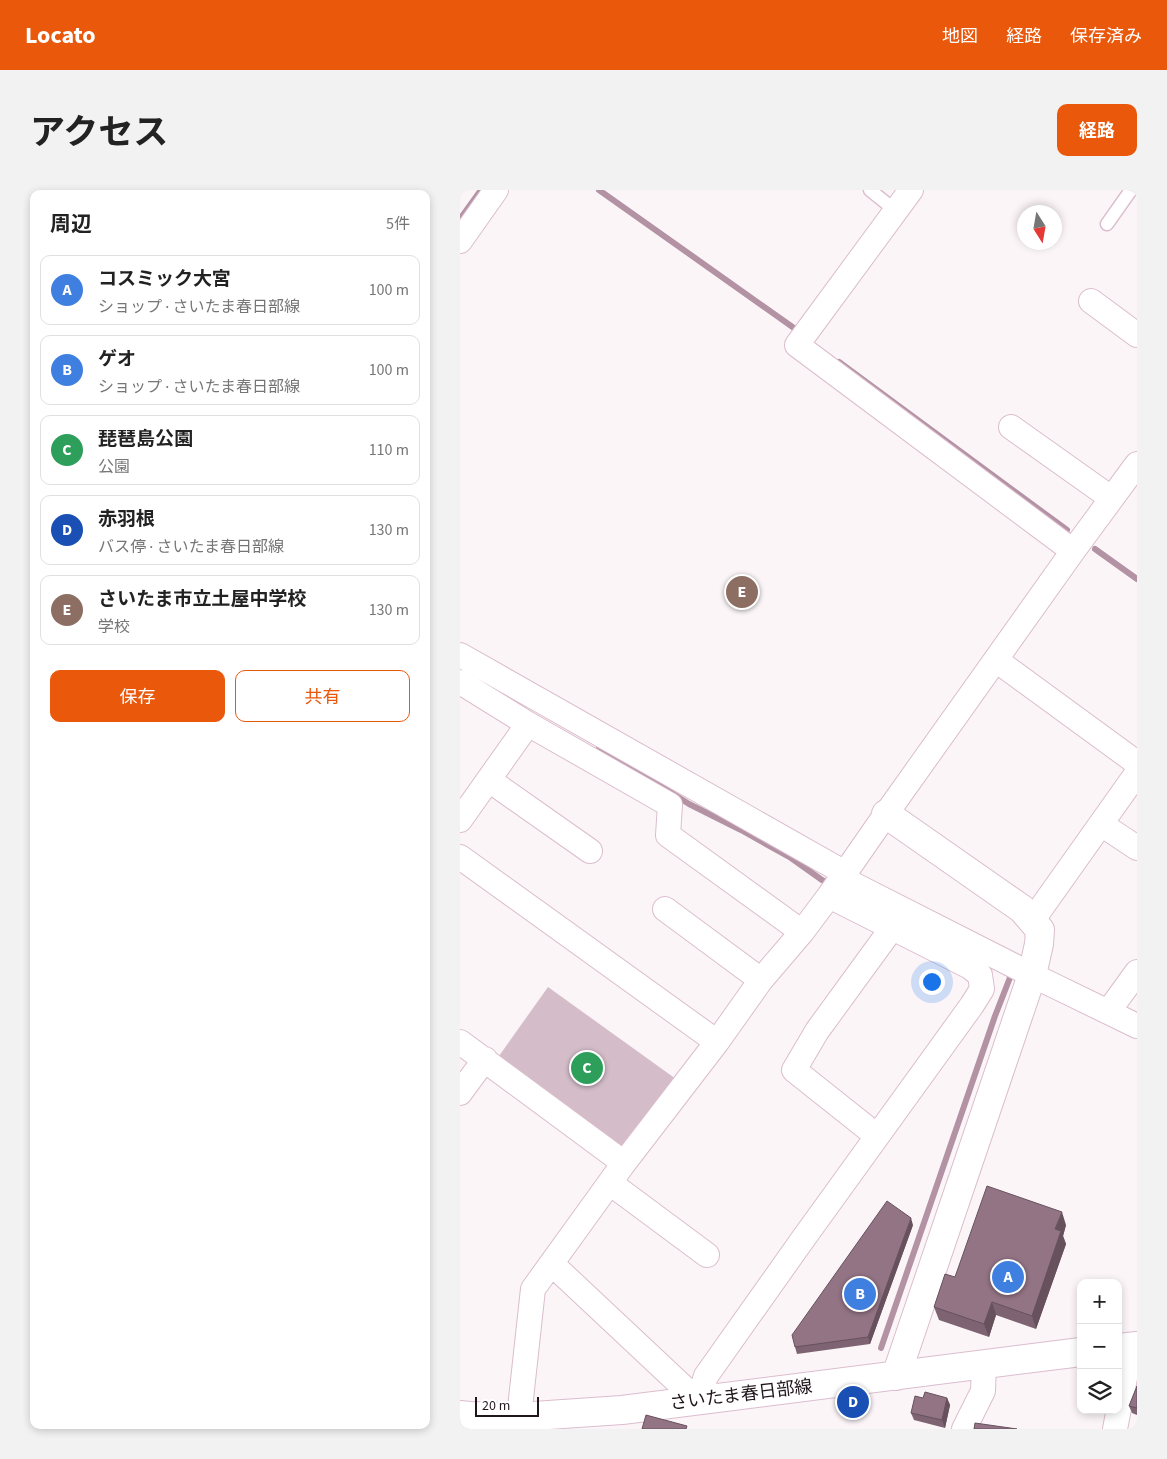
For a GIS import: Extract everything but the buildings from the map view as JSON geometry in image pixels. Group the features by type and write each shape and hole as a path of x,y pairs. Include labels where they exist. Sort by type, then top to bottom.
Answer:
{"street":[{"path":"460,241 496,190"},
{"path":"911,190 798,345 1073,550"},
{"path":"1091,301 1137,335"},
{"path":"1011,426 1112,498"},
{"path":"526,1425 533,1289 624,1163 717,1042 761,980 802,932 1073,550 1137,464"},
{"path":"460,655 837,884 1137,1026"},
{"path":"996,660 1137,763"},
{"path":"461,684 670,804 668,835 802,932"},
{"path":"460,820 528,724"},
{"path":"1032,921 1137,773"},
{"path":"489,780 590,852"},
{"path":"886,814 1022,909 1040,930 1040,944 1032,975 896,1376"},
{"path":"1101,824 1137,848"},
{"path":"460,857 717,1042"},
{"path":"552,1264 698,1401 706,1376 982,989 980,975 892,928 837,884"},
{"path":"665,909 761,980"},
{"path":"877,1136 794,1070 817,1031 892,928"},
{"path":"1108,1012 1137,972"},
{"path":"460,1042 624,1163"},
{"path":"460,1093 485,1059"},
{"path":"610,1183 707,1255"},
{"path":"1115,1429 1129,1347"},
{"name":"さいたま春日部線","path":"460,1415 526,1425 622,1410 1077,1352"},
{"path":"964,1429 983,1391 984,1364"}],"lane":[{"path":"870,190 896,211"},
{"path":"1107,224 1131,190"}],"shaded area":[{"path":"548,987 676,1079 630,1144 620,1145 499,1056"}],"waterway":[{"path":"460,219 481,190"},
{"path":"599,190 801,333"},
{"path":"839,362 1067,530"},
{"path":"1095,549 1137,579"},
{"path":"599,747 689,804 791,858 822,880 831,884"},
{"path":"881,1348 995,1016 1011,975 1005,972"}],"place":[{"name":"さいたま市立土屋中学校","path":"742,592"},
{"name":"琵琶島公園","path":"587,1068"},
{"name":"コスミック大宮","path":"1008,1277"},
{"name":"ゲオ","path":"860,1294"},
{"name":"赤羽根","path":"853,1402"}]}
